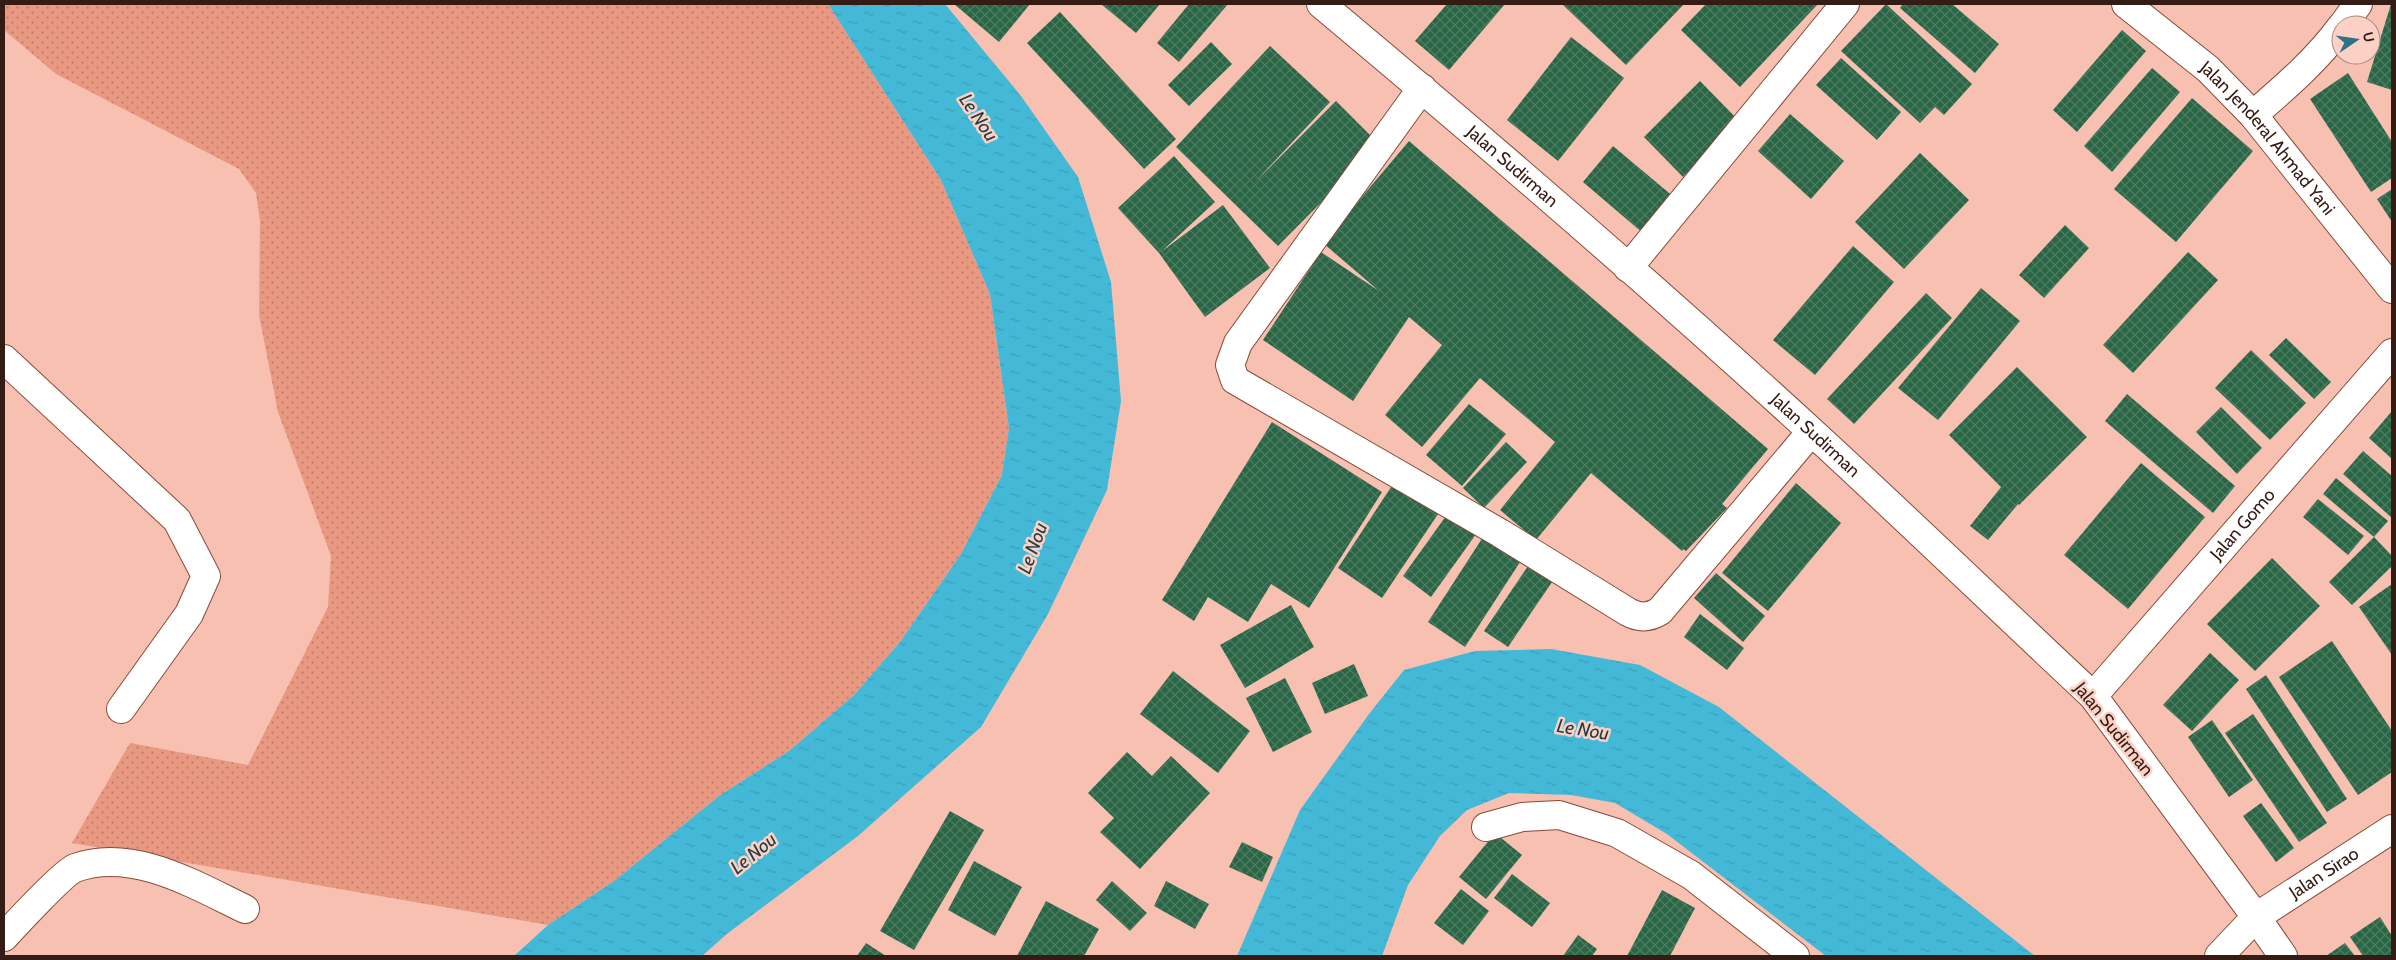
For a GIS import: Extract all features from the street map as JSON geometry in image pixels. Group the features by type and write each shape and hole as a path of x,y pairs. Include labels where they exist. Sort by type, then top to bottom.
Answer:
{"main road":[{"name":"Jalan Sudirman","path":"1321,4 1422,88 1628,268 1811,432 2093,696 2283,956"},
{"path":"1628,268 1845,4"},
{"name":"Jalan Jenderal Ahmad Yani","path":"2126,4 2208,69 2253,115 2392,289"},
{"path":"2350,15 2358,4"},
{"path":"2253,115 2293,79 2331,41"},
{"path":"1422,88 1238,343 1230,366 1235,380 1500,534 1628,612 1642,616 1654,615 1660,611 1811,432"},
{"name":"Jalan Gomo","path":"2093,696 2392,353"},
{"path":"4,359 177,520 206,576 189,614 121,709"},
{"path":"1486,827 1522,817 1560,815 1617,833 1691,875 1795,956"},
{"name":"Jalan Sirao","path":"2219,956 2256,917 2392,829"},
{"path":"4,937 18,920 73,869 109,861 171,873 245,909"}],"shaded area":[{"path":"4,4 828,4 941,180 990,294 1009,428 1002,475 961,554 900,642 854,695 789,751 719,796 614,881 548,925 72,843 130,743 248,765 328,607 331,556 278,412 259,315 260,221 256,193 239,169 56,74 4,30"}],"water":[{"name":"Le Nou","path":"828,4 945,4 1021,96 1078,177 1111,282 1121,401 1107,490 1048,614 981,727 858,836 728,933 702,956 514,956 548,925 614,881 719,796 789,751 854,695 900,642 961,554 1002,475 1009,428 990,294 941,180"},
{"name":"Le Nou","path":"1551,649 1640,665 1719,707 2035,956 1826,956 1667,834 1615,803 1571,795 1509,793 1467,810 1440,836 1408,885 1382,956 1237,956 1300,810 1369,714 1404,670 1475,651"}],"building":[{"path":"954,4 1030,4 999,42"},
{"path":"1101,4 1160,4 1136,33"},
{"path":"1189,4 1228,4 1179,62 1157,43"},
{"path":"1447,4 1505,4 1449,70 1415,41"},
{"path":"1562,4 1684,4 1626,65"},
{"path":"1706,4 1818,4 1740,87 1681,30"},
{"path":"1886,4 1972,84 1944,115 1935,107 1920,123 1841,51"},
{"path":"1903,4 1952,4 1999,44 1975,73 1900,8"},
{"path":"2392,4 2392,90 2367,82 2372,65 2381,65 2381,36"},
{"path":"1060,12 1176,139 1144,169 1027,43"},
{"path":"2122,30 2146,51 2077,132 2053,110"},
{"path":"1571,37 1624,78 1558,161 1507,120"},
{"path":"1211,42 1232,64 1189,106 1168,85"},
{"path":"1270,46 1330,102 1254,183 1336,101 1379,144 1278,246 1176,147"},
{"path":"1841,58 1901,112 1877,140 1816,85"},
{"path":"2152,68 2180,92 2112,172 2084,146"},
{"path":"2348,73 2392,142 2392,178 2371,192 2310,99"},
{"path":"1700,81 1739,121 1683,177 1644,137"},
{"path":"2192,98 2253,151 2176,242 2114,189"},
{"path":"1790,114 1844,161 1811,199 1758,151"},
{"path":"1409,141 1768,449 1722,504 1727,508 1686,551 1683,549 1682,551 1591,473 1536,540 1500,510 1555,442 1480,378 1422,447 1385,415 1442,345 1409,317 1353,401 1263,340 1321,252 1379,291 1323,243"},
{"path":"1613,146 1675,198 1644,234 1583,182"},
{"path":"1920,153 1969,200 1904,269 1855,222"},
{"path":"1174,156 1215,202 1161,252 1223,205 1270,268 1205,317 1159,253 1118,208"},
{"path":"2392,189 2392,222 2377,199"},
{"path":"2065,225 2089,248 2044,298 2019,275"},
{"path":"1853,246 1894,282 1815,375 1773,340"},
{"path":"2188,252 2218,280 2133,373 2103,345"},
{"path":"1981,288 2020,321 1938,420 1898,388"},
{"path":"1926,293 1952,318 1854,424 1827,399"},
{"path":"2286,338 2331,382 2314,399 2269,355"},
{"path":"2251,350 2306,403 2270,440 2215,388"},
{"path":"2017,367 2087,437 2018,504 1988,540 1970,526 2001,487 1949,435"},
{"path":"2127,394 2235,486 2213,513 2105,421"},
{"path":"1469,404 1506,434 1462,486 1426,455"},
{"path":"2221,407 2262,448 2237,474 2196,432"},
{"path":"2392,411 2392,459 2369,438"},
{"path":"1272,422 1382,492 1309,608 1271,584 1248,622 1208,597 1194,621 1162,600"},
{"path":"1506,442 1527,462 1484,508 1463,488"},
{"path":"2363,451 2392,476 2392,518 2343,474"},
{"path":"2141,463 2205,517 2128,609 2064,555"},
{"path":"2336,478 2388,521 2374,537 2323,494"},
{"path":"1796,483 1841,523 1768,611 1722,573"},
{"path":"1393,484 1438,514 1382,598 1338,568"},
{"path":"2318,499 2364,536 2348,555 2303,517"},
{"path":"1451,509 1479,530 1431,597 1403,576"},
{"path":"1485,534 1522,559 1465,647 1428,622"},
{"path":"2374,537 2392,556 2392,566 2352,605 2329,582"},
{"path":"2272,558 2320,606 2255,671 2207,624"},
{"path":"1528,566 1552,582 1508,647 1484,631"},
{"path":"1716,573 1765,616 1743,642 1694,598"},
{"path":"2392,584 2392,655 2359,607"},
{"path":"1291,605 1314,647 1245,688 1220,645"},
{"path":"1700,614 1744,648 1727,670 1684,637"},
{"path":"2332,641 2392,731 2392,772 2358,795 2279,677"},
{"path":"2210,653 2239,680 2192,731 2163,705"},
{"path":"1354,664 1368,696 1325,714 1312,683"},
{"path":"1173,671 1250,731 1218,773 1140,714"},
{"path":"2266,675 2347,799 2327,812 2246,689"},
{"path":"1285,678 1312,732 1273,752 1246,698"},
{"path":"2253,714 2327,823 2299,842 2225,733"},
{"path":"2212,720 2253,780 2229,797 2188,737"},
{"path":"1127,752 1152,776 1171,756 1210,793 1140,869 1100,832 1114,818 1088,793"},
{"path":"2261,803 2294,848 2276,862 2243,816"},
{"path":"950,811 984,830 914,950 880,931"},
{"path":"1495,833 1522,855 1486,899 1459,877"},
{"path":"1242,842 1273,857 1262,882 1229,867"},
{"path":"974,861 1022,887 995,936 948,910"},
{"path":"1512,874 1550,903 1532,927 1494,898"},
{"path":"1112,881 1147,913 1130,931 1096,900"},
{"path":"1166,881 1209,904 1195,929 1154,906"},
{"path":"1461,889 1489,911 1463,945 1434,923"},
{"path":"1662,890 1695,908 1670,956 1627,956"},
{"path":"1046,901 1099,929 1084,956 1017,956"},
{"path":"2380,917 2392,936 2392,956 2363,956 2350,937"},
{"path":"1578,935 1597,949 1592,956 1563,956"},
{"path":"866,943 886,956 857,956"},
{"path":"2345,943 2355,956 2326,956"}]}
